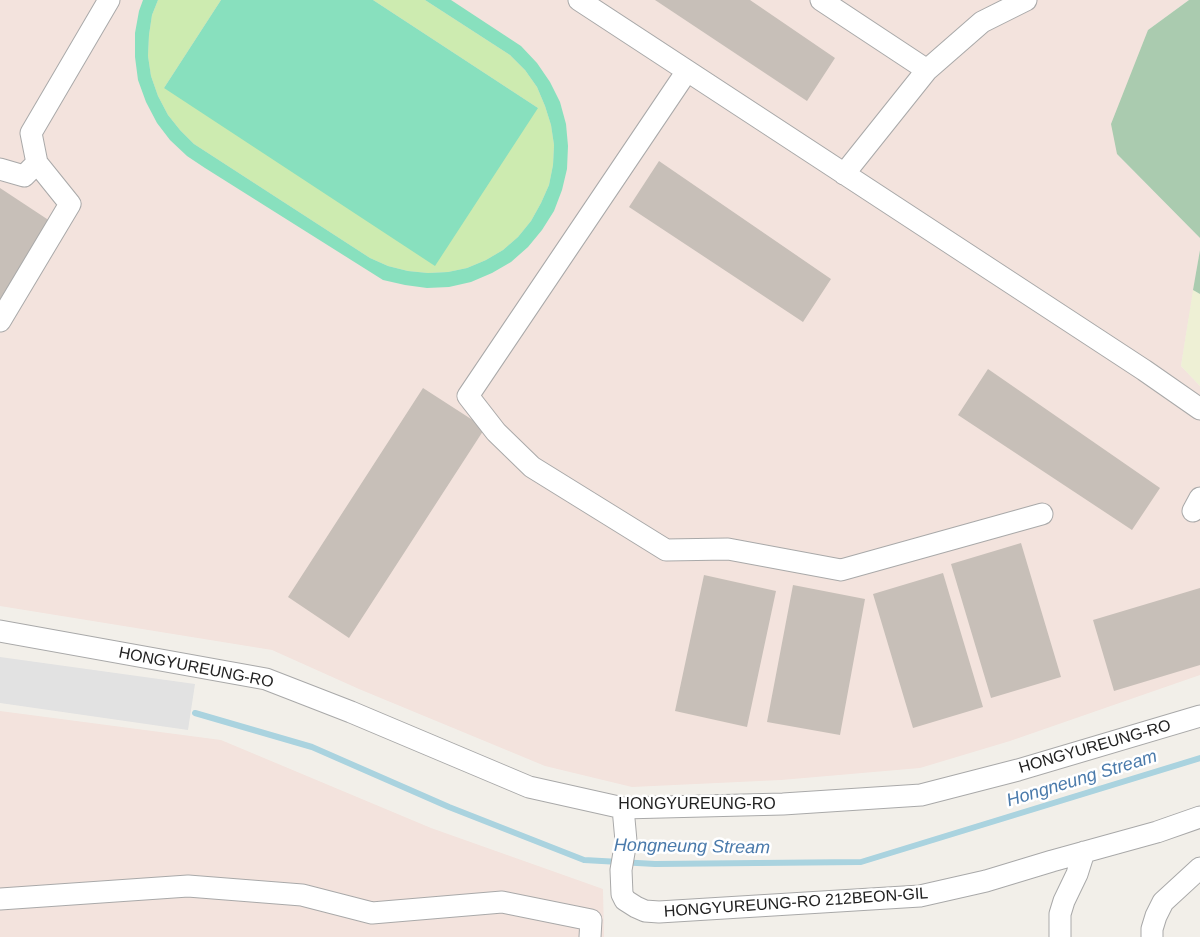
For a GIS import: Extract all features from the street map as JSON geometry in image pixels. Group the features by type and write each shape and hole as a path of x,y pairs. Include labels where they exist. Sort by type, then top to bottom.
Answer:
{"street":[{"path":"0,321 70,204 37,164 31,133 109,0"},
{"path":"579,0 1144,370 1200,409"},
{"path":"821,0 927,70"},
{"path":"844,174 927,70 982,22 1026,0"},
{"path":"688,71 468,396 496,432 532,467 666,550 728,549 841,570 1042,514"},
{"path":"0,169 24,176 37,164"},
{"name":"HONGYUREUNG-RO","path":"0,631 266,679 351,712 529,787 623,808 783,804 921,795 1018,770 1200,716"},
{"name":"HONGYUREUNG-RO 212BEON-GIL","path":"623,808 626,833 621,870 622,894 629,903 645,911 659,912 920,896 986,881 1157,832 1200,817"},
{"path":"1060,937 1060,914 1084,852"},
{"path":"1152,937 1156,916 1163,902 1200,868"},
{"path":"0,899 188,886 302,895 372,913 502,902 591,920 590,937"}],"shaded area":[{"path":"0,0 1189,0 1148,30 1117,154 1200,238 1200,250 1181,366 1200,386 1200,675 1010,741 920,768 781,780 632,787 545,766 359,689 272,650 0,606"},
{"path":"0,657 195,684 188,730 0,703"},
{"path":"0,711 221,740 431,828 603,889 604,937 0,937"}],"green space":[{"path":"143,0 158,0 152,15 148,56 151,76 158,96 168,115 194,144 370,258 388,266 428,273 448,272 467,268 503,250 518,237 531,221 549,185 553,165 554,145 551,125 537,87 525,70 510,55 425,0 451,0 521,46 537,63 550,82 560,102 566,124 568,146 567,169 554,211 528,247 511,262 471,282 449,287 427,288 383,280 205,168 187,156 170,140 157,123 146,102 138,80 135,57 135,33"},
{"path":"158,0 221,0 164,88 538,108 373,0 425,0 510,55 525,70 537,87 551,125 554,145 549,185 531,221 518,237 503,250 467,268 448,272 408,271 388,266 370,258 194,144 180,130 168,115 158,96 151,76 148,56 149,35 152,15"},
{"path":"221,0 373,0 538,108 435,266 164,88"},
{"path":"1189,0 1200,0 1200,238 1117,154 1111,124 1148,30"},
{"path":"1200,250 1200,294 1193,290"},
{"path":"1193,290 1200,294 1200,386 1181,366"}],"building":[{"path":"655,0 750,0 835,58 807,101"},
{"path":"659,161 831,279 803,322 629,207"},
{"path":"0,188 50,221 0,299"},
{"path":"988,369 1160,488 1132,530 958,415"},
{"path":"423,388 485,428 349,638 288,597"},
{"path":"1021,543 1061,677 991,698 951,564"},
{"path":"943,573 983,707 913,728 873,594"},
{"path":"704,575 776,591 747,727 675,711"},
{"path":"793,585 865,599 840,735 767,722"},
{"path":"1200,588 1200,665 1114,691 1093,620"}],"waterway":[{"name":"Hongneung Stream","path":"195,713 312,747 449,807 584,860 655,864 861,862 1200,758"}]}
